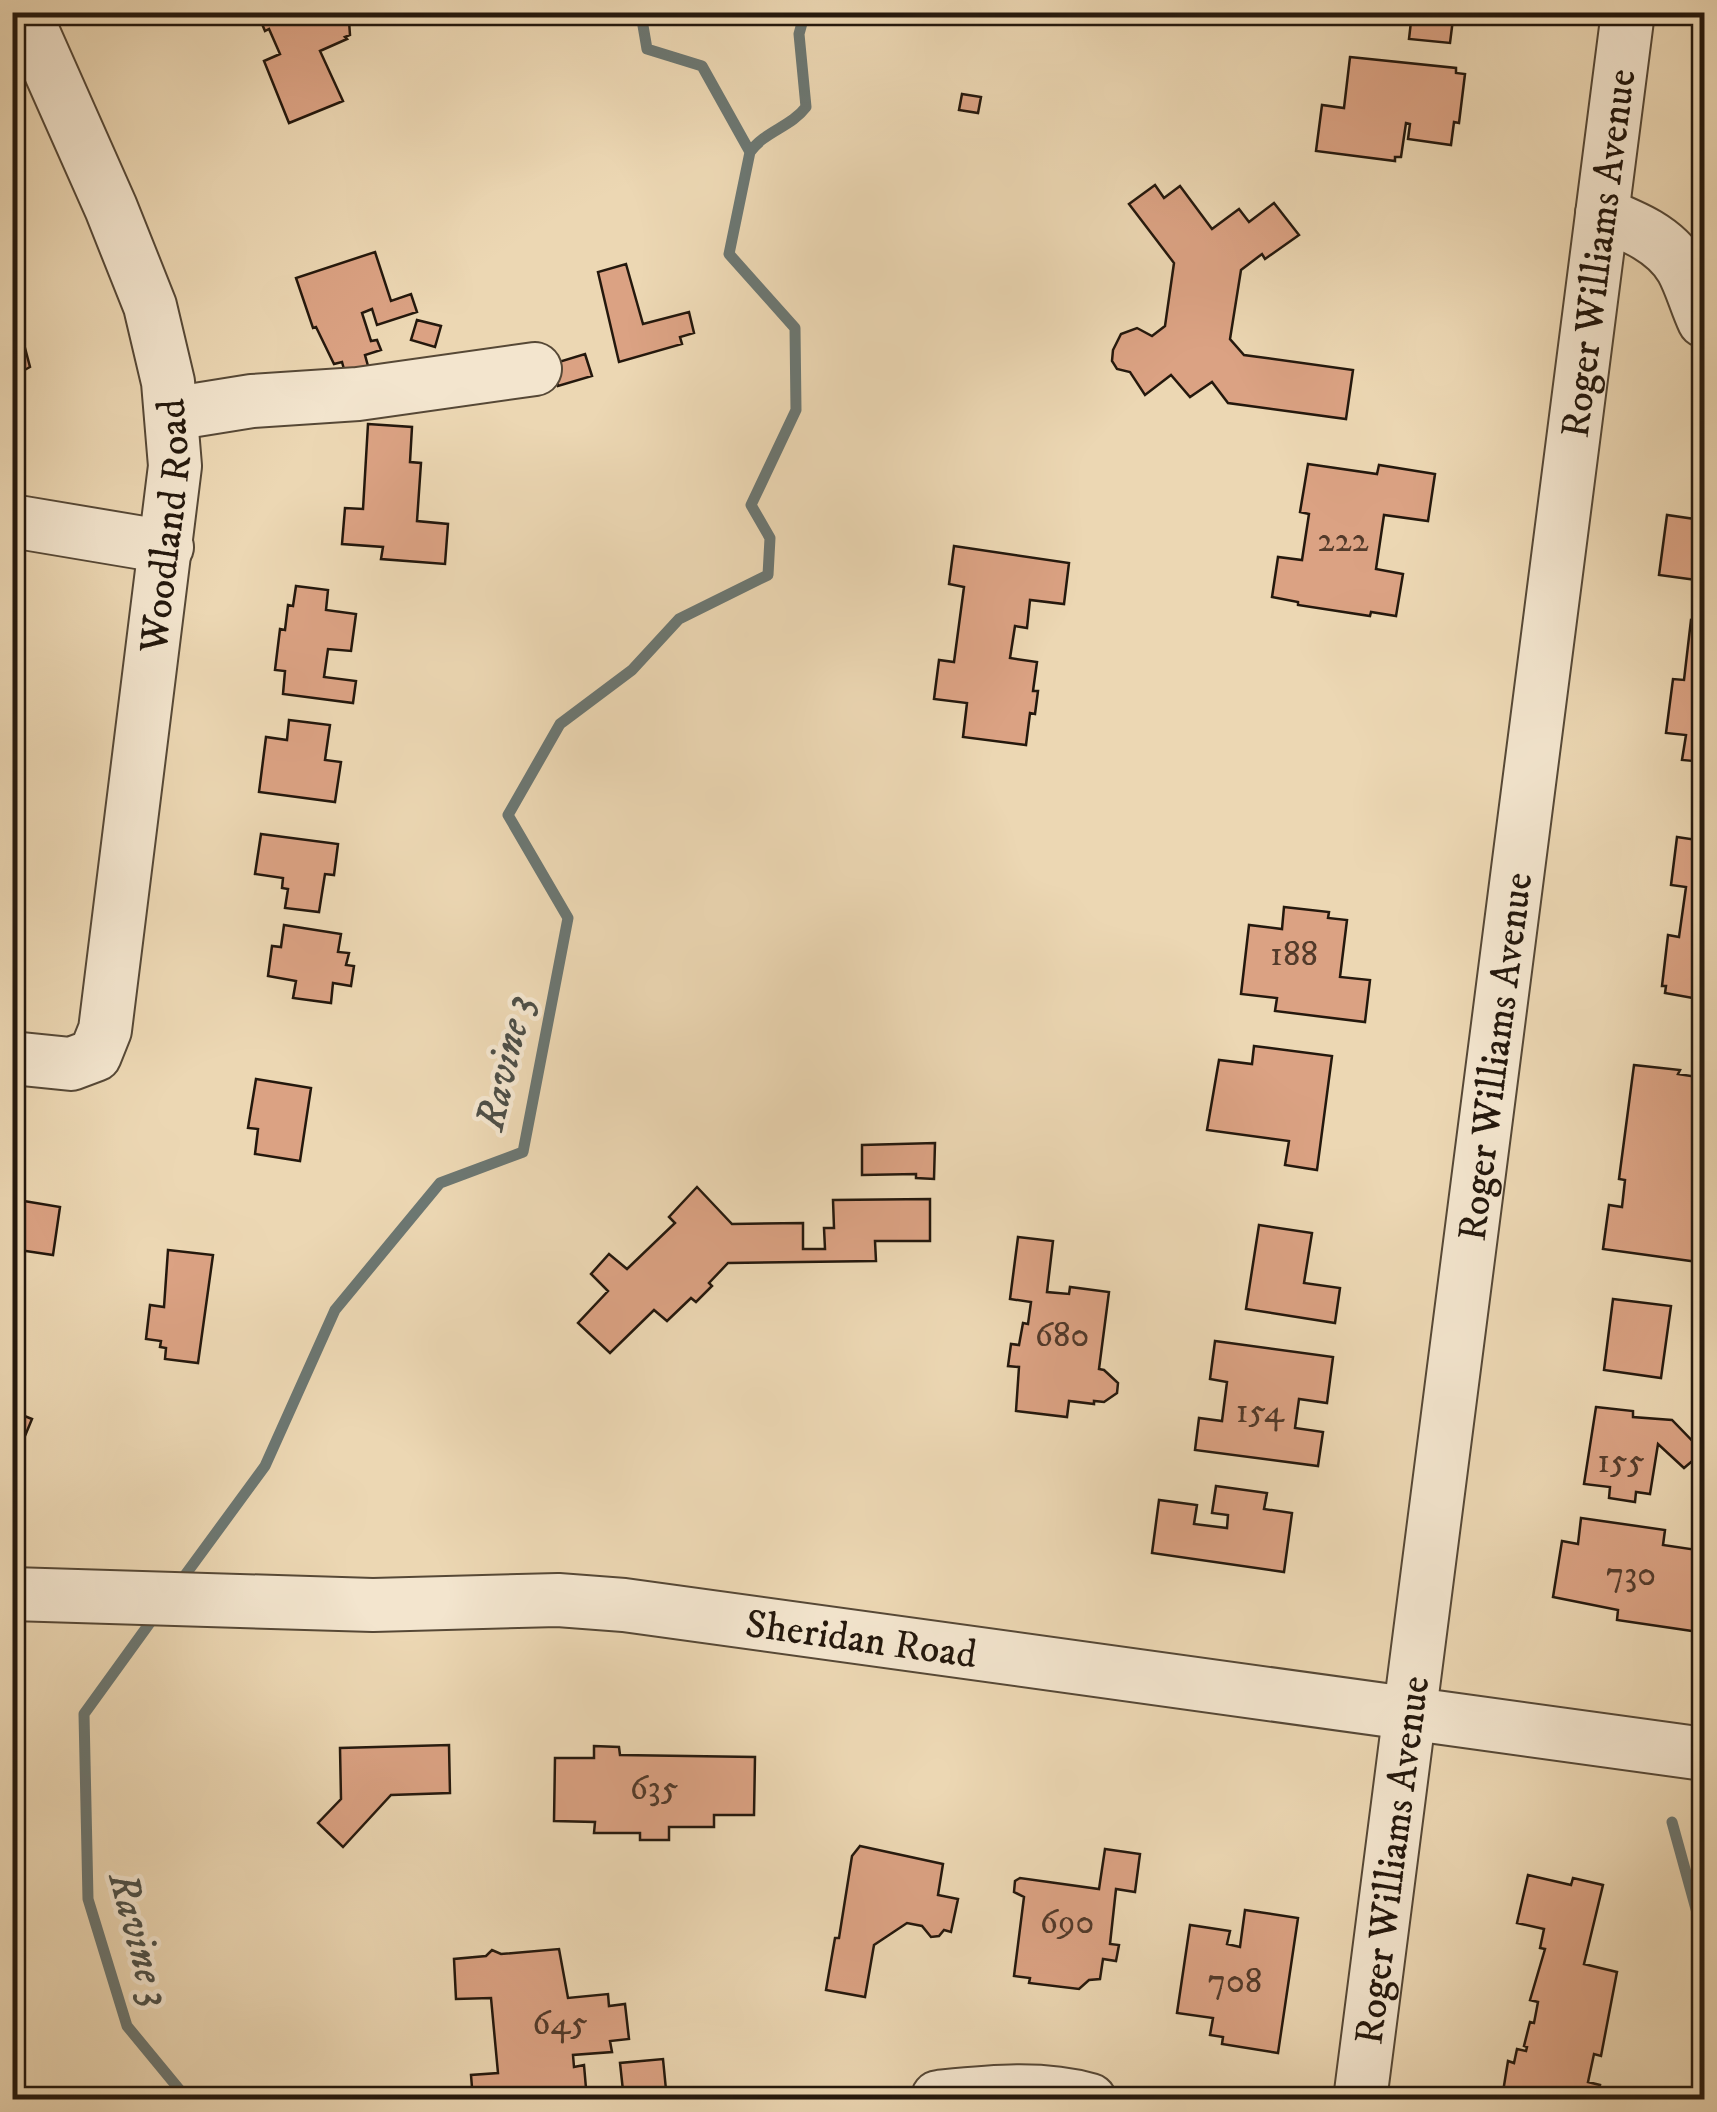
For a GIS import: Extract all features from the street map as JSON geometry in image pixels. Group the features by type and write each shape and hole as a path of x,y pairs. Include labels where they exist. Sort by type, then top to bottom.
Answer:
{"street":[{"name":"Woodland Road","path":"12,1058 71,1064 95,1055 106,1030 176,466 168,382 150,306 24,12"},
{"name":"Roger Williams Avenue","path":"1360,2100 1628,12"},
{"path":"1602,214 1642,230 1661,245 1681,267 1704,320"},
{"path":"171,414 252,402 358,394 535,369"},
{"path":"12,522 168,546"},
{"name":"Sheridan Road","path":"12,1594 373,1605 558,1600 624,1605 1704,1754"},
{"path":"938,2097 995,2091 1041,2092 1090,2100"}],"building":[{"path":"257,12 352,12 355,18 349,21 347,39 320,51 343,101 289,123 264,61 280,54"},
{"path":"1405,12 1468,12 1467,20 1453,19 1450,43 1409,39 1412,13"},
{"path":"1350,57 1456,68 1456,73 1465,74 1459,123 1454,122 1451,145 1408,139 1410,124 1406,123 1401,157 1395,157 1395,161 1316,151 1322,105 1344,108"},
{"path":"962,94 981,97 978,113 959,110"},
{"path":"1155,185 1164,198 1180,186 1212,229 1239,209 1249,222 1274,203 1299,235 1241,270 1230,339 1244,355 1353,370 1346,419 1228,403 1212,382 1190,397 1171,375 1145,395 1130,372 1117,369 1112,361 1113,350 1121,334 1137,328 1152,336 1165,326 1174,263 1129,204"},
{"path":"375,252 391,301 411,294 417,312 377,325 372,309 362,313 371,341 377,340 381,350 365,355 368,366 345,373 342,362 334,364 316,327 313,328 296,278"},
{"path":"626,264 643,324 689,312 694,333 680,337 682,344 619,362 598,272"},
{"path":"417,320 441,326 435,347 411,340"},
{"path":"12,333 21,333 30,367 12,377"},
{"path":"585,354 592,376 558,386 552,364"},
{"path":"368,424 412,427 410,462 421,463 417,521 448,524 445,564 381,559 383,547 342,544 345,508 363,509"},
{"path":"1308,464 1377,474 1379,465 1435,474 1428,521 1384,515 1376,569 1403,574 1396,616 1298,605 1272,597 1278,557 1302,560 1309,514 1300,512"},
{"path":"1698,502 1704,503 1704,581 1659,575 1667,515 1695,519"},
{"path":"954,546 1069,563 1064,604 1030,600 1027,628 1015,626 1010,658 1037,662 1035,714 1030,713 1026,745 963,737 967,703 934,699 939,660 954,662 964,587 949,584"},
{"path":"296,586 328,590 326,610 356,614 351,651 328,649 324,677 356,681 353,703 283,694 285,671 275,670 280,629 285,630 288,605 293,606"},
{"path":"1691,620 1704,622 1704,762 1682,760 1686,735 1666,733 1673,679 1684,680"},
{"path":"289,720 330,725 325,760 341,762 335,802 259,792 266,737 287,740"},
{"path":"261,834 338,844 334,875 325,874 319,912 285,908 288,889 282,888 283,878 255,874"},
{"path":"1677,837 1704,841 1704,1000 1665,993 1666,986 1662,986 1668,935 1679,937 1686,887 1671,885"},
{"path":"1284,907 1329,912 1328,918 1347,920 1340,977 1370,980 1365,1022 1275,1011 1277,998 1241,994 1249,925 1282,929"},
{"path":"284,925 341,934 338,952 349,953 346,965 354,966 351,986 333,983 331,1003 293,998 296,981 268,976 272,946 281,947"},
{"path":"1254,1046 1332,1056 1317,1170 1285,1165 1289,1141 1207,1130 1219,1060 1252,1064"},
{"path":"1634,1065 1680,1070 1678,1074 1704,1078 1704,1258 1698,1257 1698,1262 1603,1249 1609,1205 1622,1207 1625,1180 1619,1179"},
{"path":"256,1079 311,1088 300,1161 255,1154 258,1129 248,1128"},
{"path":"935,1143 934,1179 916,1178 916,1174 862,1175 862,1145"},
{"path":"697,1187 732,1224 803,1223 803,1249 825,1249 824,1228 834,1228 833,1200 930,1199 930,1241 875,1241 876,1261 728,1263 696,1302 691,1298 667,1321 654,1310 610,1353 578,1323 608,1291 591,1274 609,1254 627,1269 675,1223 669,1217"},
{"path":"12,1199 60,1207 53,1255 12,1249"},
{"path":"1259,1225 1312,1233 1304,1283 1340,1288 1335,1323 1246,1309"},
{"path":"1018,1237 1053,1241 1047,1292 1069,1294 1070,1287 1109,1292 1099,1369 1118,1383 1117,1393 1094,1404 1069,1401 1067,1417 1016,1411 1019,1367 1008,1366 1011,1344 1019,1345 1023,1323 1028,1324 1031,1302 1010,1299"},
{"path":"168,1250 213,1255 198,1363 165,1359 166,1348 160,1347 161,1341 146,1339 150,1305 164,1307"},
{"path":"1613,1299 1671,1306 1661,1378 1604,1370"},
{"path":"1215,1341 1333,1357 1327,1403 1299,1399 1295,1428 1323,1432 1318,1466 1195,1450 1199,1418 1222,1421 1227,1382 1210,1379"},
{"path":"1596,1407 1633,1411 1633,1417 1672,1420 1703,1452 1684,1468 1658,1444 1650,1494 1636,1492 1635,1502 1609,1498 1610,1487 1584,1484"},
{"path":"12,1411 32,1419 13,1465 12,1465"},
{"path":"1216,1486 1267,1493 1264,1509 1292,1513 1284,1572 1152,1553 1159,1500 1197,1505 1194,1524 1227,1528 1228,1515 1212,1513"},
{"path":"1581,1518 1665,1530 1663,1545 1704,1551 1699,1632 1617,1620 1618,1610 1553,1597 1562,1541 1578,1544"},
{"path":"449,1745 450,1793 391,1795 343,1847 318,1823 341,1799 340,1748"},
{"path":"594,1746 619,1747 620,1755 755,1757 754,1815 714,1815 714,1827 669,1827 669,1840 640,1840 640,1833 594,1833 595,1822 554,1821 555,1758 594,1758"},
{"path":"860,1846 943,1864 938,1895 958,1899 951,1932 944,1930 931,1937 922,1926 907,1923 874,1945 865,1997 826,1990 852,1856"},
{"path":"1105,1849 1140,1854 1135,1892 1116,1889 1110,1944 1119,1945 1116,1961 1103,1959 1100,1979 1089,1980 1079,1989 1029,1983 1030,1978 1014,1976 1024,1897 1014,1892 1015,1881 1020,1878 1099,1889"},
{"path":"1528,1875 1571,1885 1573,1878 1603,1885 1584,1964 1617,1972 1601,2056 1594,2054 1588,2082 1600,2085 1597,2100 1502,2098 1508,2061 1514,2063 1517,2049 1526,2051 1524,2046 1538,2002 1530,2000 1545,1949 1540,1948 1544,1929 1517,1923"},
{"path":"1245,1910 1298,1918 1278,2053 1222,2044 1223,2037 1210,2035 1213,2018 1177,2013 1190,1925 1230,1931 1227,1944 1240,1947"},
{"path":"559,1949 568,1998 608,1994 609,2006 625,2004 629,2039 610,2041 612,2052 573,2055 574,2067 584,2065 587,2100 473,2100 471,2075 498,2073 491,1998 456,1999 454,1959 486,1956 492,1950 501,1954"},
{"path":"663,2059 667,2100 624,2100 620,2063"}],"waterway":[{"name":"Ravine 3","path":"180,1582 265,1466 335,1310 440,1183 523,1152 568,918 508,815 560,724 632,670 679,619 768,575 770,538 751,505 796,410 795,328 729,254 750,152 702,66 647,49 641,14 675,17 676,12"},
{"name":"Ravine 3","path":"750,152 806,107 799,34 805,12"},
{"name":"Ravine 3","path":"157,1613 84,1714 88,1899 127,2026 188,2100"},
{"name":"Ravine 3","path":"1672,1822 1704,1938"}]}
